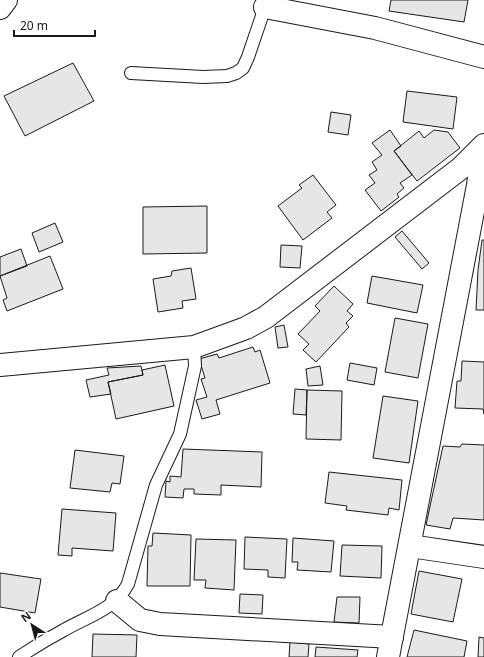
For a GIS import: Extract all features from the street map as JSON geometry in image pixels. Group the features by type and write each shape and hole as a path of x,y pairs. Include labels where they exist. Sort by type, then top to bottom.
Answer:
{"street":[{"path":"0,8 6,0"},
{"path":"265,7 375,28 484,57"},
{"path":"0,365 194,348 231,334 266,317 461,168 482,147"},
{"path":"117,601 140,620 160,624 390,647 477,193 482,147"},
{"path":"410,546 484,557"}],"lane":[{"path":"131,73 203,77 227,76 236,73 243,68 248,57 265,7"},
{"path":"19,657 65,629 110,607 117,601 128,584 156,485 180,434 195,366 194,348"}],"building":[{"path":"391,0 468,0 464,22 389,11"},
{"path":"73,63 94,101 25,136 4,96"},
{"path":"407,91 457,97 453,129 403,122"},
{"path":"331,112 351,115 348,135 328,132"},
{"path":"390,130 401,146 394,151 412,175 400,183 404,188 397,194 399,197 381,211 365,190 375,183 369,175 377,170 372,162 382,155 372,143"},
{"path":"434,130 448,132 460,148 417,181 394,151 419,131 424,138"},
{"path":"313,175 336,205 327,212 332,218 303,240 278,206 302,188 299,185"},
{"path":"207,206 207,253 143,254 143,207"},
{"path":"55,223 63,242 39,252 32,233"},
{"path":"402,231 429,263 422,269 395,237"},
{"path":"482,240 484,240 484,310 476,310 478,270"},
{"path":"281,245 302,246 300,268 280,267"},
{"path":"21,249 27,266 0,276 0,257"},
{"path":"50,256 63,289 7,311 3,300 7,298 0,276"},
{"path":"191,268 196,299 182,301 183,308 158,312 153,279 171,276 172,271"},
{"path":"372,276 423,285 417,313 367,303"},
{"path":"334,286 353,304 347,311 353,316 346,323 349,327 316,362 303,350 309,344 298,334 320,311 315,306"},
{"path":"395,318 428,324 418,378 385,372"},
{"path":"284,325 288,347 278,348 275,327"},
{"path":"253,347 255,352 260,350 270,383 216,400 220,414 202,419 196,400 207,397 201,379 205,378 199,359 217,354 219,358"},
{"path":"462,361 484,362 484,414 483,409 455,408 457,381 461,381"},
{"path":"350,363 377,368 374,385 347,380"},
{"path":"165,365 174,406 116,419 108,382 143,375 142,370"},
{"path":"141,366 143,375 108,382 111,394 90,397 86,380 109,375 107,368"},
{"path":"320,366 323,385 308,386 306,369"},
{"path":"295,389 307,390 306,415 293,414"},
{"path":"307,390 342,391 341,440 306,439"},
{"path":"383,396 418,401 409,463 373,458"},
{"path":"462,444 484,445 484,520 453,518 450,529 426,525 443,446 460,447"},
{"path":"183,449 262,452 261,487 221,485 221,495 194,494 194,489 184,489 183,498 165,497 166,481 170,482 170,476 181,477"},
{"path":"75,450 124,456 120,484 112,483 110,492 70,488"},
{"path":"329,472 402,480 399,510 389,508 388,515 346,510 347,506 325,503"},
{"path":"62,509 116,513 113,551 72,548 72,556 58,555"},
{"path":"153,533 191,535 190,586 147,586 148,546 152,546"},
{"path":"245,537 287,539 285,578 268,577 268,570 244,569"},
{"path":"293,538 334,541 331,572 297,570 298,562 292,562"},
{"path":"196,539 236,540 234,590 205,588 206,580 194,580"},
{"path":"342,545 382,546 381,578 340,576"},
{"path":"419,571 462,579 453,622 411,614"},
{"path":"0,573 41,579 35,613 0,607"},
{"path":"240,594 263,595 262,614 239,613"},
{"path":"337,597 360,597 359,623 334,622"},
{"path":"414,630 467,641 464,657 407,657"},
{"path":"93,634 137,635 136,657 92,657"},
{"path":"479,637 484,638 484,657 478,657"},
{"path":"290,642 309,644 308,657 289,657"},
{"path":"316,647 358,650 357,657 315,657"}]}
